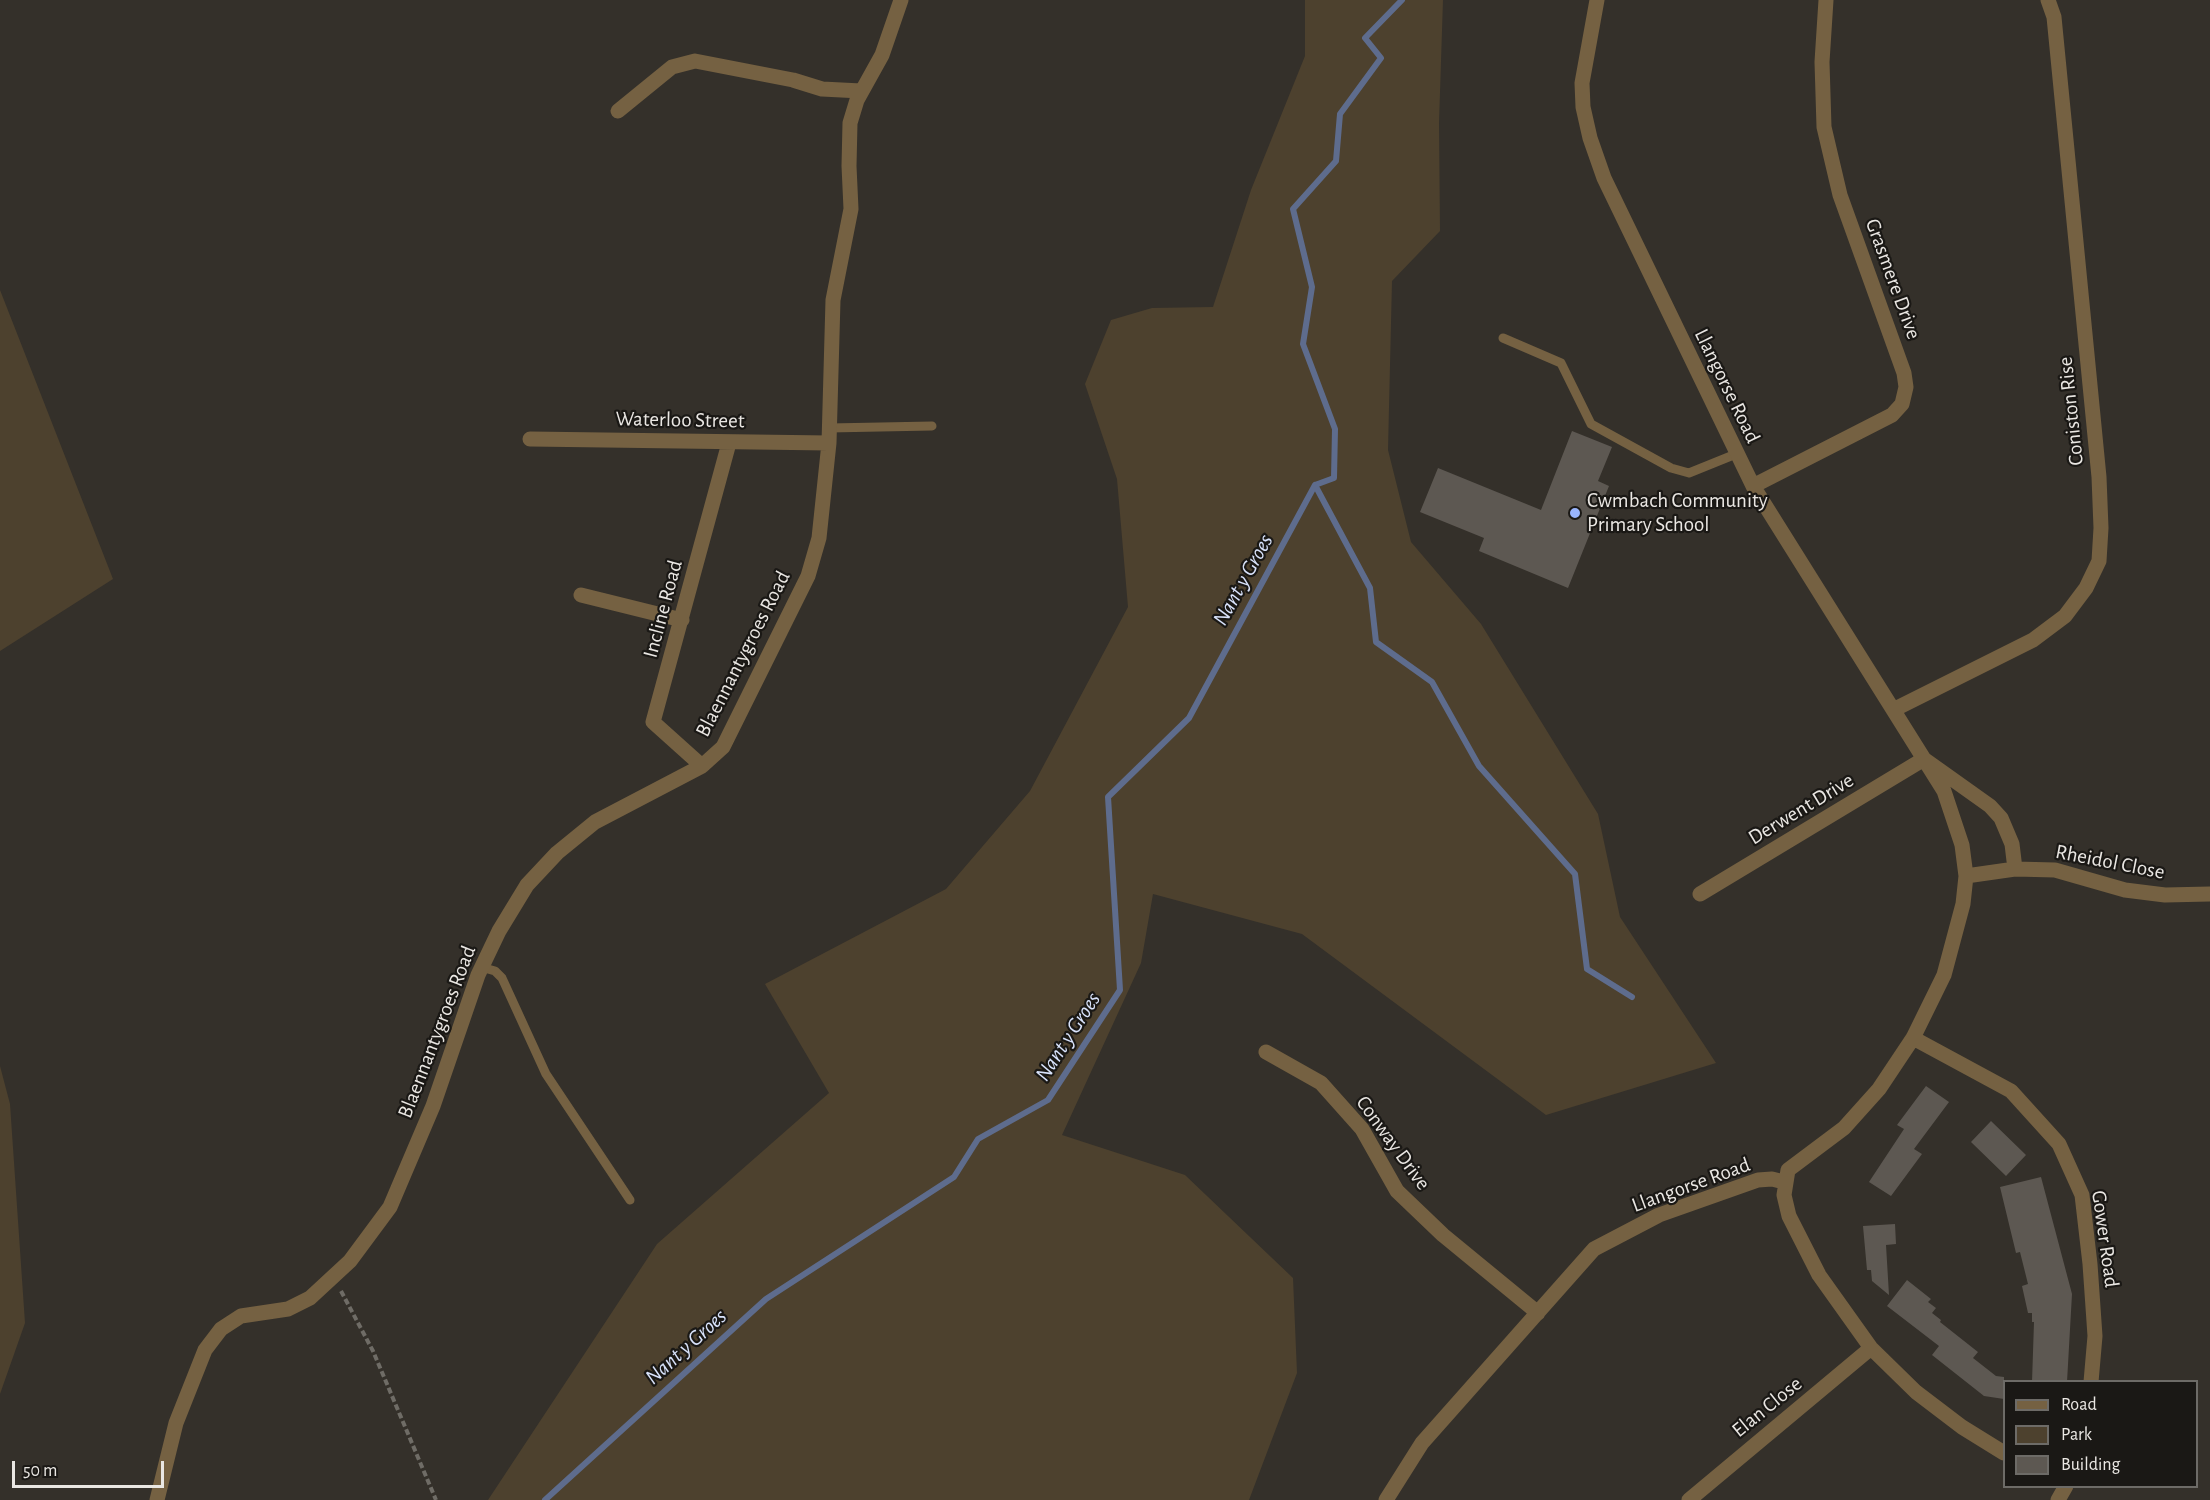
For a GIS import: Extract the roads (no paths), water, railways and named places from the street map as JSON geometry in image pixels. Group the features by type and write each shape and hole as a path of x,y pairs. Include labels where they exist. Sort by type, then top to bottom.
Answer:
{"street":[{"name":"Blaennantygroes Road","path":"157,1500 176,1423 205,1350 221,1329 242,1317 288,1309 310,1298 350,1261 390,1207 433,1106 481,967 499,931 527,885 557,853 595,822 702,766 723,747 808,576 819,538 829,435 833,300 851,209 850,123 861,91 882,55 901,0"},
{"name":"Llangorse Road","path":"1386,1500 1422,1443 1594,1249 1659,1215 1758,1180 1772,1179 1784,1182 1788,1170 1844,1128 1879,1089 1913,1038 1944,975 1963,904 1966,876 1954,816 1944,790 1753,486 1608,186 1590,138 1583,107 1582,83 1598,0"},
{"name":"Grasmere Drive","path":"1753,486 1892,415 1902,404 1906,387 1904,373 1840,195 1824,127 1822,62 1826,0"},
{"name":"Coniston Rise","path":"1895,709 2033,639 2065,616 2086,588 2099,561 2102,528 2099,477 2054,17 2048,0"},
{"path":"618,111 672,67 695,61 793,80 822,89 861,91"},
{"name":"Waterloo Street","path":"530,439 729,442 829,435"},
{"name":"Incline Road","path":"702,766 653,722 729,442"},
{"path":"581,595 682,620"},
{"name":"Llangorse Road","path":"1924,759 1990,806 2001,818 2012,844 2015,869"},
{"name":"Derwent Drive","path":"1700,894 1924,759"},
{"name":"Rheidol Close","path":"1966,876 2015,869 2055,870 2125,890 2165,895 2210,894"},
{"name":"Gower Road","path":"1913,1038 2011,1092 2059,1144 2082,1195 2095,1336 2091,1380"},
{"name":"Conway Drive","path":"1266,1052 1320,1083 1362,1129 1397,1191 1443,1235 1538,1313"},
{"path":"1784,1182 1789,1216 1819,1275 1872,1348 1916,1392 1962,1427 2003,1451"},
{"name":"Elan Close","path":"1689,1500 1872,1348"}],"lane":[{"path":"1503,338 1561,363 1591,424 1671,468 1689,473 1736,454"},
{"path":"829,435 932,426"},
{"path":"481,967 495,971 502,978 546,1074 630,1200"}],"waterway":[{"path":"1402,0 1365,38 1381,58 1340,114 1336,161 1293,209 1312,287 1303,344 1335,429 1334,478 1315,485 1370,588 1376,642 1432,682 1479,766 1575,874 1587,969 1632,997"},
{"name":"Nant y Groes","path":"545,1500 766,1299 954,1177 978,1139 1048,1100 1120,990 1108,797 1189,718 1315,485"}],"place":[{"name":"Cwmbach Community Primary School","path":"1575,513"}]}
